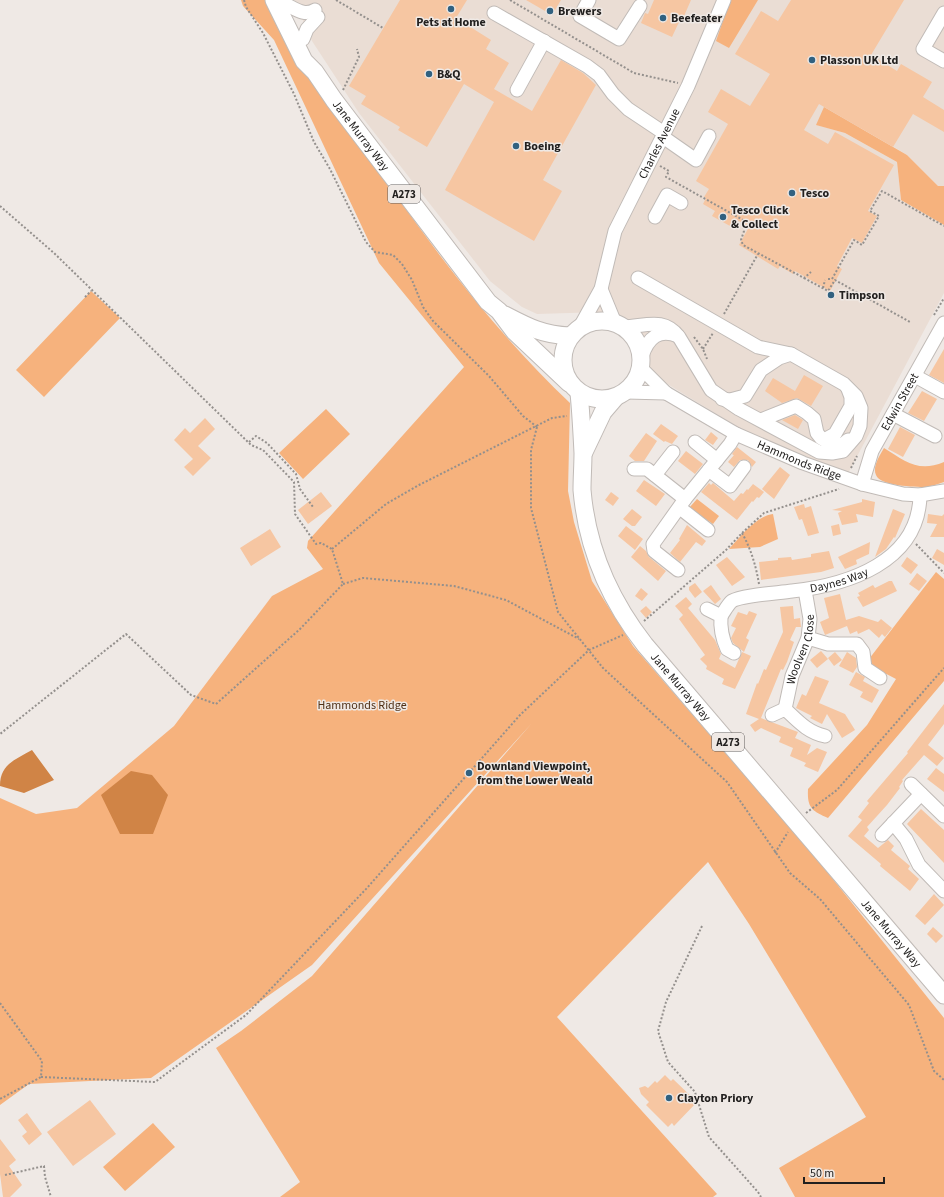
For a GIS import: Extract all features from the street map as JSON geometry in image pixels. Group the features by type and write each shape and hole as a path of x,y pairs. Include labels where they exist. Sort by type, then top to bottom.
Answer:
{"main road":[{"name":"Jane Murray Way","path":"282,2 312,56 315,72"},
{"name":"Jane Murray Way","path":"282,2 304,61 315,72 417,210 488,302 499,311 533,330 554,335 575,332"},
{"name":"Jane Murray Way","path":"499,311 514,331 574,388 583,454 582,489 586,520 604,580 613,599 634,631 944,995"},
{"path":"603,321 620,325 632,334 638,344 641,362 638,377 620,395 596,399 574,388 564,372 562,359 564,347 575,332 591,322 603,321"},
{"name":"Jane Murray Way","path":"583,454 603,412 620,395"}],"street":[{"path":"589,0 580,16 619,39 640,6"},
{"name":"Charles Avenue","path":"575,332 600,289 615,231 688,86 724,0"},
{"path":"282,2 302,13 316,14 303,39"},
{"path":"494,13 593,70 628,108 696,160 709,136"},
{"path":"944,13 923,49 944,61"},
{"path":"517,90 544,41"},
{"path":"655,217 667,195 681,203"},
{"path":"600,289 620,325 659,323 675,331 711,390 722,399 814,450 828,453 843,450 850,445 858,431 861,408 858,400 844,384 791,354 758,347 638,278"},
{"name":"Edwin Street","path":"862,484 872,451 915,376 940,340 944,323"},
{"path":"641,362 650,340 659,334 672,334 679,337"},
{"path":"758,347 762,355 761,370 748,394 749,405 759,419"},
{"path":"761,370 779,358 791,354"},
{"name":"Hammonds Ridge","path":"641,362 666,393 736,434 803,464 845,479 903,494 920,495 944,491"},
{"path":"915,376 944,392"},
{"path":"824,440 835,434 851,406 851,397 844,384"},
{"name":"Hammonds Ridge","path":"620,395 666,393"},
{"path":"722,399 737,399 748,394"},
{"path":"759,419 796,406 814,419 817,433 824,440 837,444 844,444 860,420"},
{"path":"893,414 935,436"},
{"path":"678,570 654,551 653,544 682,504 730,444 736,434"},
{"path":"699,444 713,465 730,486 744,467"},
{"path":"655,475 669,457"},
{"path":"634,469 647,469 655,475 708,530"},
{"name":"Daynes Way","path":"721,616 732,601 760,595 805,590 840,583 870,571 891,556 909,537 920,511 920,495"},
{"name":"Woolven Close","path":"785,709 792,676 808,638 810,619 805,590"},
{"path":"707,609 721,616 720,629 722,639 727,649 734,653"},
{"path":"808,638 828,644 858,644 863,652 865,668 880,678"},
{"path":"772,715 785,709 805,728 816,734 825,736"},
{"path":"911,784 944,816"},
{"path":"882,835 921,794"},
{"path":"893,824 906,839 919,865 944,892"}],"path":[{"path":"244,0 246,7 263,33 287,80 314,142 330,169 366,242 375,252 393,255 402,264 412,280 422,307 432,321 489,376 523,416 536,427"},
{"path":"336,0 383,28"},
{"path":"510,0 634,72 688,86"},
{"path":"341,93 359,56 357,49"},
{"path":"650,161 669,171 666,177 743,220 744,231 741,240 743,245 828,291 854,240 862,244 872,228 878,216 870,211 882,191 944,226"},
{"path":"0,206 54,253 91,291 249,443 264,450 294,482 295,514 316,544 321,543 332,549 343,584"},
{"path":"703,349 719,324 758,254"},
{"path":"804,278 811,272"},
{"path":"823,288 827,280 834,279 910,322"},
{"path":"85,297 91,291"},
{"path":"332,549 386,504 419,484 536,427 561,416 569,416"},
{"path":"536,427 531,450 531,508 558,612 603,668 728,782 775,853 790,872 820,899 909,1005 934,1071 944,1080"},
{"path":"249,443 256,436 267,443 296,474 300,489 313,506"},
{"path":"0,1099 41,1078 155,1082 246,1015 367,888 520,715 589,650 634,631 726,550 764,513 840,488 845,479"},
{"path":"742,533 751,549 760,595"},
{"path":"909,537 944,573"},
{"path":"0,734 126,634 192,695 216,704 300,629 343,584 363,578 454,586 506,600 580,640"},
{"path":"775,853 782,839 802,815 837,790 944,668"},
{"path":"702,926 666,1002 658,1031 668,1062 695,1092 709,1137 758,1192 760,1197"},
{"path":"0,1003 42,1061 41,1078"},
{"path":"5,1175 44,1166 45,1177 51,1197"}],"shaded area":[{"path":"294,0 944,0 944,186 938,186 907,155 863,128 817,125 845,133 897,162 901,200 944,225 944,293 845,479 808,458 741,429 656,377 632,334 603,321 603,308 602,312 537,314 522,307 490,281 359,113 312,41"},
{"path":"32,750 54,780 24,793 0,786 3,772 6,768 14,760"},
{"path":"131,771 152,775 168,795 153,834 120,834 101,795"}],"green space":[{"name":"Hammonds Ridge","path":"241,0 269,0 337,107 408,211 445,262 484,311 526,358 570,403 568,491 574,522 592,581 633,646 808,848 944,1018 944,1197 795,1197 779,1168 866,1117 749,924 708,862 557,1017 717,1194 713,1197 280,1197 300,1182 216,1048 241,1031 312,976 532,723 312,965 151,1078 29,1084 0,1105 0,798 36,814 77,808 174,726 272,596 323,569 307,548 308,541 464,367 379,263 274,40 243,6"},
{"path":"730,0 758,0 729,48 716,41"},
{"path":"824,107 907,155 938,186 944,186 944,225 901,200 897,162 845,133 816,125"},
{"path":"91,291 120,318 44,397 16,370"},
{"path":"326,409 350,434 303,479 279,453"},
{"path":"884,448 905,461 919,466 935,465 944,462 944,482 933,486 914,487 884,482 876,475 875,468"},
{"path":"697,499 719,516 713,524 689,508"},
{"path":"773,514 778,539 760,547 729,549 743,533 760,519"},
{"path":"936,572 944,579 944,681 828,818 823,816 814,811 810,805 808,801 808,789 867,725 896,679 875,668 869,659"},
{"path":"153,1123 175,1147 125,1191 103,1167"}],"building":[{"path":"400,0 467,0 456,18 491,40 486,49 509,63 494,89 532,111 561,60 583,73 596,85 543,180 562,191 534,241 445,190 494,102 464,84 427,147 398,130 400,127 361,104 366,96 349,86"},
{"name":"Brewers","path":"526,0 561,0 552,15"},
{"name":"Beefeater","path":"654,0 691,0 681,23 679,22 672,37 641,23 645,13 648,14"},
{"path":"791,0 904,0 871,55 897,71 901,64 932,82 923,97 944,110 944,132 913,114 893,147 819,104 804,130 828,144 835,132 894,165 868,211 877,216 862,243 852,238 837,266 842,269 830,291 795,271 793,274 780,266 778,269 739,245 749,227 734,218 730,226 712,216 715,211 703,204 706,198 704,197 709,189 696,181 728,124 708,112 721,89 750,106 770,74 735,54 761,11 778,21"},
{"path":"944,349 944,383 929,375"},
{"path":"804,375 823,386 811,406 797,398 782,403 765,391 773,378 795,391"},
{"path":"922,391 937,399 924,421 908,413"},
{"path":"795,415 803,420 798,429 782,420"},
{"path":"205,418 215,429 198,446 211,458 193,476 184,467 193,459 174,440 185,428 190,433"},
{"path":"661,424 678,436 672,444 665,441 664,442 653,434"},
{"path":"900,427 915,435 903,457 888,449"},
{"path":"711,432 718,438 713,445 705,440"},
{"path":"646,433 657,441 644,461 635,461 629,456"},
{"path":"737,447 756,462 752,467 748,460 740,460 732,454"},
{"path":"686,451 703,464 695,474 678,461"},
{"path":"734,455 740,460 734,467 728,462"},
{"path":"780,467 790,475 774,499 762,489"},
{"path":"644,480 665,494 656,506 636,491"},
{"path":"709,483 711,485 713,483 734,501 741,493 743,494 753,484 764,492 759,498 757,497 753,502 752,501 737,520 701,492"},
{"path":"321,492 332,506 308,524 298,510"},
{"path":"611,492 619,498 613,506 605,500"},
{"path":"862,499 875,502 873,517 856,514 858,522 842,525 838,513 842,511 832,510 862,502"},
{"path":"804,504 805,508 811,506 819,533 808,536 802,519 799,520 794,507"},
{"path":"632,509 642,517 635,526 632,526 623,519"},
{"path":"893,509 905,514 895,538 894,537 886,549 875,557"},
{"path":"928,514 942,516 944,514 944,537 930,537 937,524 927,523"},
{"path":"839,524 841,534 833,536 831,526"},
{"path":"687,525 706,541 702,546 696,542 680,562 670,553 680,540 679,539"},
{"path":"626,526 643,539 635,550 618,536"},
{"path":"270,529 281,547 251,566 240,548"},
{"path":"870,542 869,554 856,560 857,564 845,569 838,557"},
{"path":"640,546 646,551 649,557 666,571 658,581 631,557"},
{"path":"937,549 944,553 944,565 932,558"},
{"path":"829,551 834,568 821,572 761,580 759,562 791,557 792,560 811,557 811,554"},
{"path":"727,557 745,577 732,586 716,565"},
{"path":"907,557 918,565 911,574 901,566"},
{"path":"917,573 927,581 919,591 909,584"},
{"path":"892,581 897,591 863,607 857,597 860,596 858,593 873,585 875,588"},
{"path":"695,583 702,592 695,598 689,590 689,587"},
{"path":"711,585 721,599 715,604 703,591"},
{"path":"641,588 648,594 642,601 635,596"},
{"path":"840,594 846,620 859,616 878,622 881,619 892,628 885,637 882,634 879,638 869,629 858,634 857,631 850,634 847,626 825,635 820,622 829,618 824,598"},
{"path":"686,597 692,604 688,608 715,640 721,654 719,659 735,668 742,652 751,656 735,689 722,684 724,679 706,669 707,666 700,659 705,655 679,619 683,615 675,606"},
{"path":"646,606 652,612 646,618 640,611"},
{"path":"793,606 794,619 800,618 801,627 796,627 790,640 794,642 787,662 783,670 781,669 761,718 798,732 795,738 811,745 807,755 817,748 827,752 818,772 804,766 806,763 790,756 793,748 779,742 781,737 761,728 755,732 750,725 759,719 746,714 757,683 758,684 764,669 766,670 783,632 780,607"},
{"path":"749,611 757,614 746,638 749,640 744,652 733,643 731,638 736,628 731,626 738,612 747,615"},
{"path":"821,651 828,659 817,668 810,660"},
{"path":"835,652 842,660 834,666 828,658"},
{"path":"847,652 856,658 857,667 853,673 839,666"},
{"path":"856,672 865,677 863,681 879,690 872,703 860,697 863,692 849,685"},
{"path":"815,676 829,681 819,703 845,714 855,730 842,738 827,714 822,724 810,718 812,716 796,708 802,694 806,696"},
{"path":"944,704 944,724 928,745 944,758 937,766 924,755 902,780 903,781 899,787 900,788 887,805 867,827 869,830 864,836 878,848 888,840 894,846 891,850 910,866 908,869 919,879 910,891 880,866 881,864 848,836 862,820 858,817 869,803 867,801 908,753 907,752"},
{"path":"936,768 944,774 944,792 927,779"},
{"path":"921,809 944,830 944,863 907,824"},
{"path":"934,894 944,905 925,925 915,916"},
{"path":"933,927 943,936 936,943 927,934"},
{"name":"Clayton Priory","path":"665,1075 671,1081 673,1079 697,1102 674,1126 672,1123 668,1127 646,1105 649,1102 641,1094 639,1088 645,1086 648,1088 655,1081 657,1083"},
{"path":"90,1100 116,1134 73,1166 47,1132"},
{"path":"27,1113 42,1134 29,1145 22,1136 27,1132 18,1120"},
{"path":"0,1139 16,1160 9,1166 22,1185 10,1197 3,1197 0,1174"}],"place":[{"name":"Pets at Home","path":"451,9"},
{"name":"Brewers","path":"550,11"},
{"name":"Beefeater","path":"663,18"},
{"name":"Plasson UK Ltd","path":"812,60"},
{"name":"B&Q","path":"429,74"},
{"name":"Boeing","path":"516,146"},
{"name":"Tesco","path":"792,193"},
{"name":"Tesco Click & Collect","path":"723,217"},
{"name":"Timpson","path":"831,295"},
{"name":"Downland Viewpoint, from the Lower Weald","path":"469,773"},
{"name":"Clayton Priory","path":"669,1098"}]}
